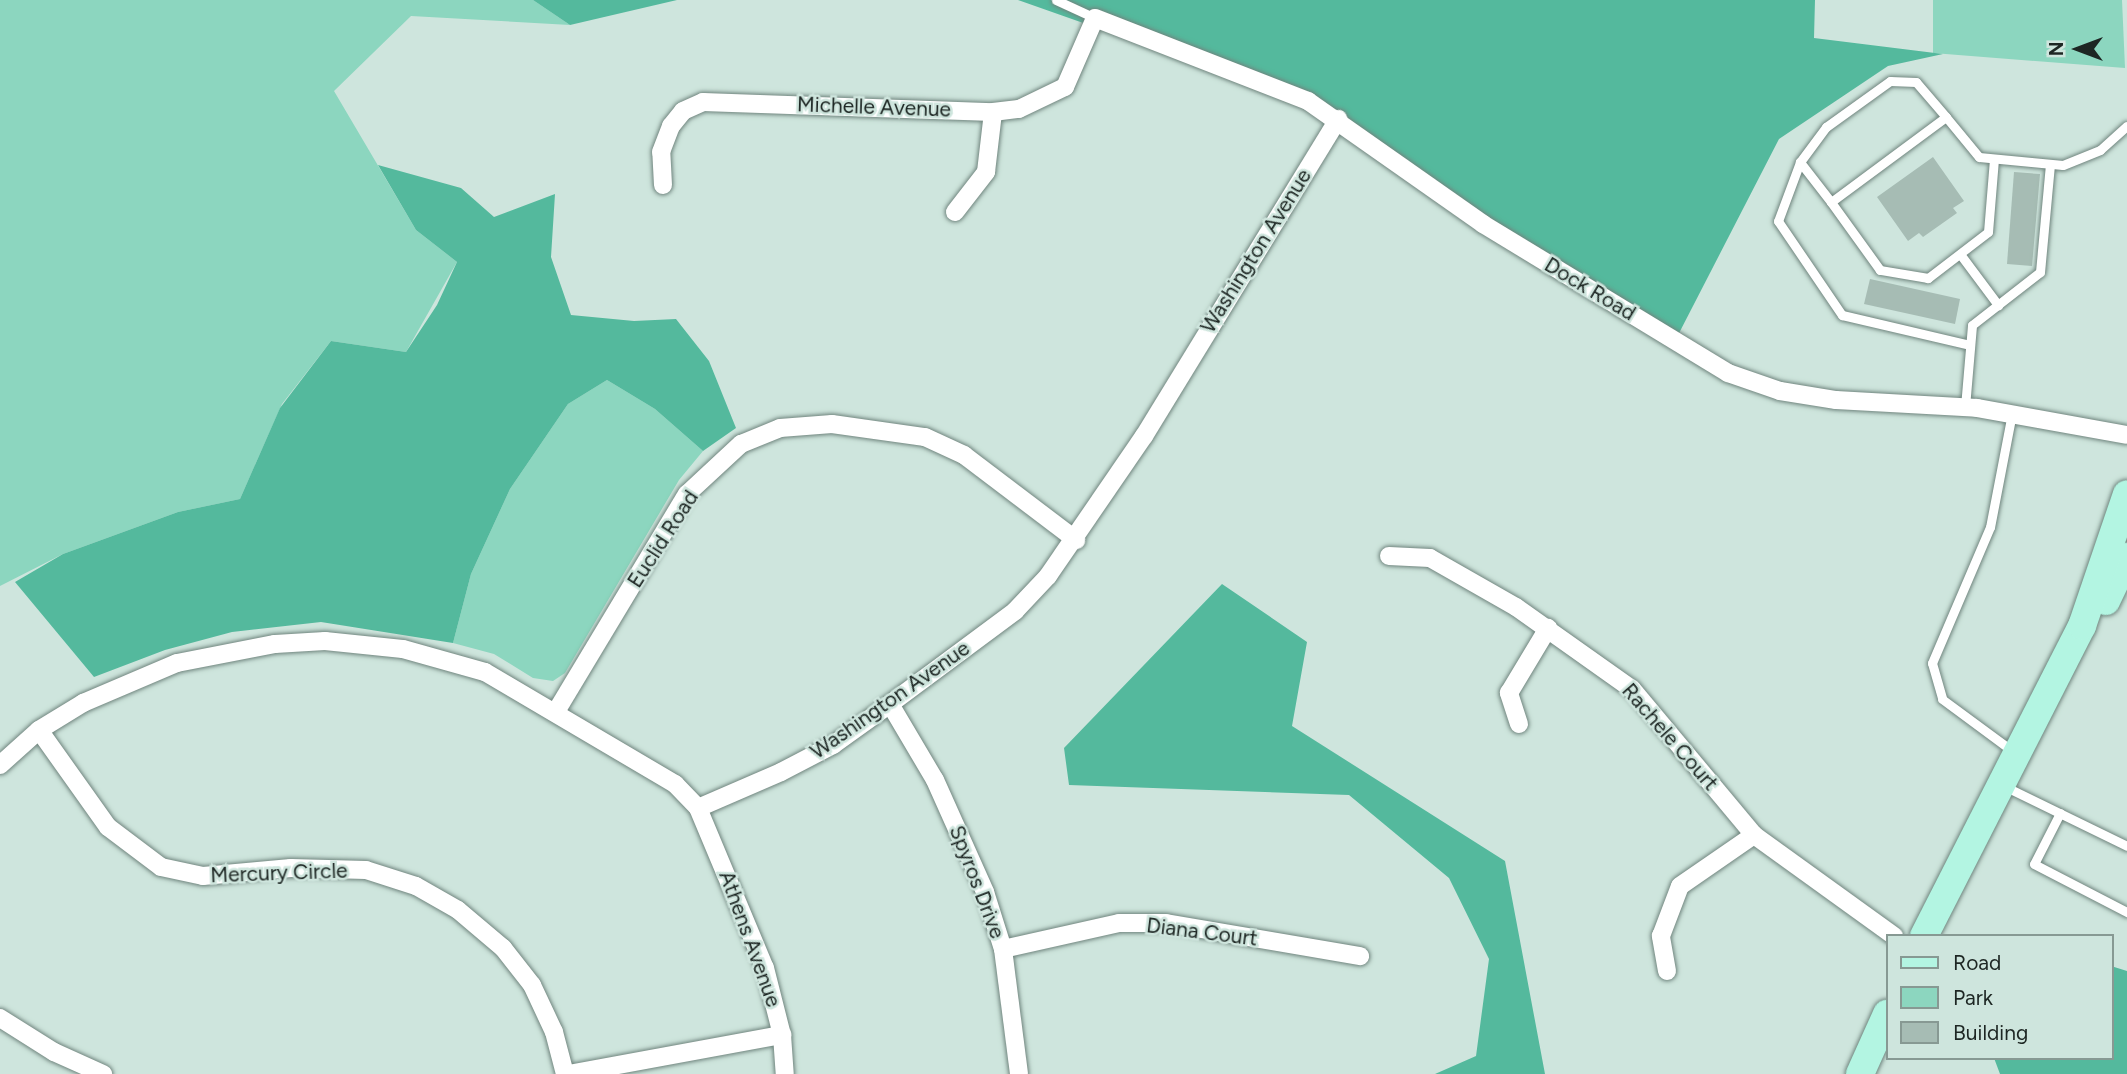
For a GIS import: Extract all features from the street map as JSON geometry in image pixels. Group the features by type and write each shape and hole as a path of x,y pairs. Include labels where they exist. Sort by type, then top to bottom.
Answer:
{"main road":[{"path":"1925,934 2082,626 2127,494"},
{"path":"2082,626 2110,597 2127,557"},
{"path":"1860,1074 1885,1018"}],"street":[{"name":"Michelle Avenue","path":"663,185 661,152 671,126 683,111 703,102 993,112 1019,109 1065,87 1095,18"},
{"name":"Dock Road","path":"1095,18 1287,91 1338,119 1483,224 1728,373 1780,391 1836,400 1965,407 2127,435"},
{"path":"955,212 986,172 993,112"},
{"name":"Washington Avenue","path":"698,807 834,745 1015,611 1076,540 1338,119"},
{"name":"Euclid Road","path":"557,710 687,494 741,444 780,428 832,424 925,437 964,456 1076,540"},
{"name":"Rachele Court","path":"1389,556 1430,558 1548,628 1632,689 1754,835 1891,934"},
{"path":"1519,724 1509,693 1548,628"},
{"path":"0,765 39,730 83,703 177,663 275,645 325,641 403,649 485,672 557,710 675,783 698,807"},
{"name":"Spyros Drive","path":"890,704 935,780 985,892 1003,949 1019,1074"},
{"name":"Mercury Circle","path":"39,730 108,827 161,867 202,876 291,868 366,870 416,886 458,910 503,948 532,985 554,1032 567,1074"},
{"name":"Athens Avenue","path":"698,807 765,968 782,1035 785,1074"},
{"path":"1667,971 1661,936 1680,887 1754,835"},
{"name":"Diana Court","path":"1003,949 1119,923 1166,923 1360,956"},
{"path":"0,1018 54,1052 103,1074"},
{"path":"567,1074 782,1035"}],"lane":[{"path":"1056,0 1095,18"},
{"path":"1970,345 1842,315 1780,229 1779,213 1800,162 1826,127 1891,81 1916,82 1979,157 2050,164 2080,161 2127,127"},
{"path":"1831,202 1946,117"},
{"path":"1800,162 1880,270 1928,278 1989,232 1994,159"},
{"path":"1965,407 1972,325 2040,272 2050,164"},
{"path":"1960,254 1998,304"},
{"path":"2012,413 1990,527 1932,663 1941,699 2018,755"},
{"path":"2002,785 2127,846"},
{"path":"2060,813 2034,864 2127,912"}],"green space":[{"path":"0,0 533,0 570,25 411,16 334,91 416,230 457,262 406,352 331,341 282,404 240,499 178,512 63,554 0,586"},
{"path":"533,0 677,0 570,25"},
{"path":"1018,0 1815,0 1814,38 1943,54 1888,66 1779,139 1676,339 1282,93"},
{"path":"1933,0 2122,0 2125,68 1933,53"},
{"path":"378,165 461,188 494,217 555,194 551,257 571,315 634,321 676,319 709,361 736,428 703,451 655,409 607,380 568,404 510,489 471,574 453,643 321,622 232,632 165,650 94,677 15,582 63,554 178,512 240,499 280,408 331,341 406,352 437,305 457,262 416,230"},
{"path":"607,380 655,409 703,451 679,480 565,673 553,681 533,678 494,654 453,643 471,574 510,489 568,404"},
{"path":"1222,584 1307,642 1292,726 1505,861 1545,1074 1435,1074 1476,1056 1489,959 1449,878 1349,795 1069,785 1064,748"},
{"path":"2113,967 2127,971 2127,1074 2000,1074 1995,1060 2113,1060"}],"building":[{"path":"1933,157 1964,201 1953,208 1957,213 1923,237 1919,233 1908,241 1877,197"},
{"path":"2014,172 2040,174 2032,266 2007,264"},
{"path":"1870,279 1960,299 1955,324 1864,304"}]}
